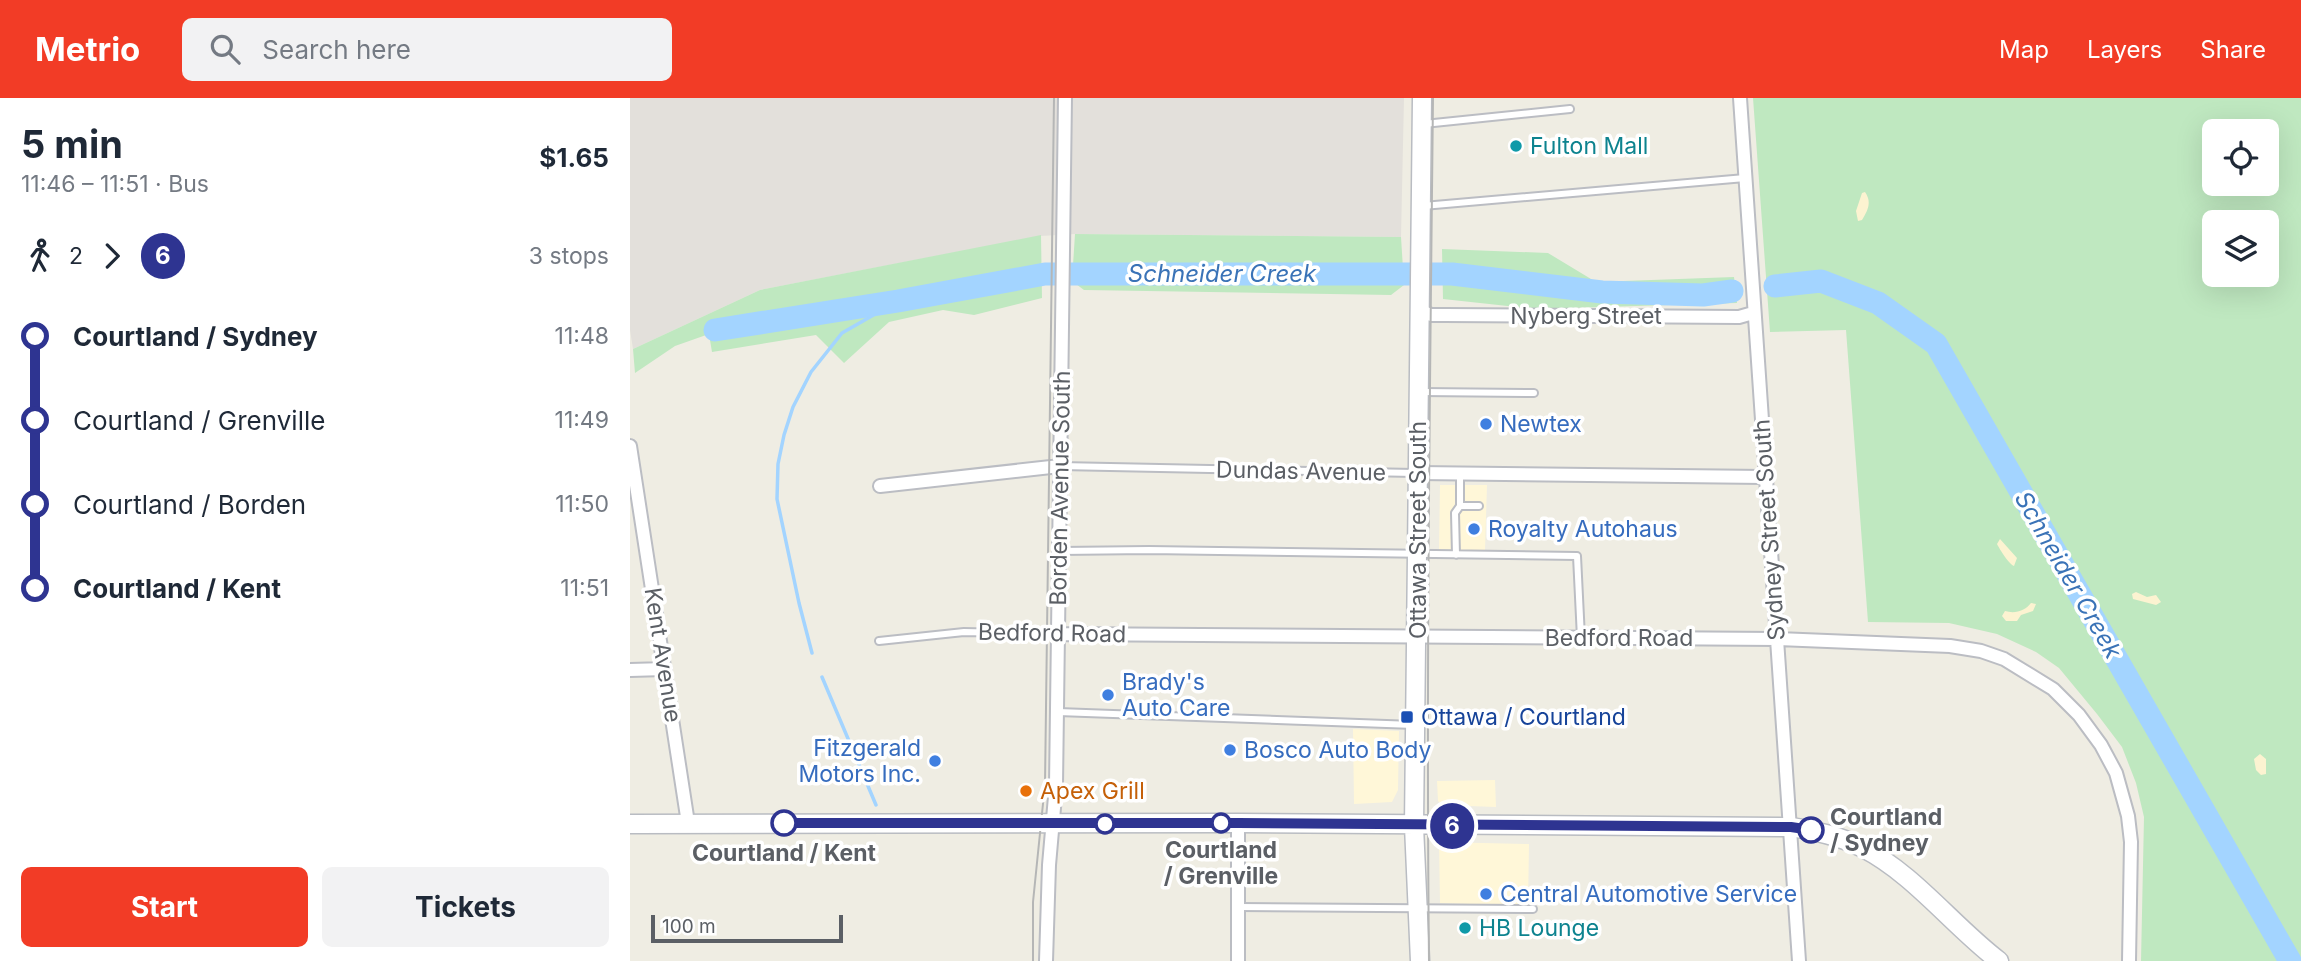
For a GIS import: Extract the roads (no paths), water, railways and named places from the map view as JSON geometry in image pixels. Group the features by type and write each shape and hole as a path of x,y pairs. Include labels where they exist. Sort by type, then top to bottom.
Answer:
{"main road":[{"name":"Ottawa Street South","path":"1420,961 1415,826 1422,98"},
{"path":"630,824 1238,823 1791,827 1839,837 1886,862 1998,961"}],"street":[{"name":"Borden Avenue South","path":"1046,961 1058,712 1065,98"},
{"name":"Sydney Street South","path":"1740,98 1799,961"},
{"name":"Nyberg Street","path":"1419,310 1431,315 1459,316 1738,317 1753,313"},
{"name":"Kent Avenue","path":"630,446 636,517 665,668 688,823"},
{"name":"Dundas Avenue","path":"880,486 1060,466"},
{"name":"Dundas Avenue","path":"1418,473 1764,477"},
{"name":"Bedford Road","path":"1059,634 1778,639 1950,646 1981,651 2004,659 2053,689 2079,715 2101,745 2116,773 2128,816 2131,842 2129,961"},
{"path":"630,670 665,668"},
{"path":"1238,823 1238,961"}],"lane":[{"path":"1422,124 1570,109"},
{"path":"1421,206 1745,178"},
{"path":"1419,392 1534,393"},
{"name":"Dundas Avenue","path":"1060,466 1418,473"},
{"path":"1456,555 1455,513 1460,506 1460,473"},
{"path":"1460,506 1479,506"},
{"path":"1060,551 1577,556 1581,638"},
{"name":"Bedford Road","path":"879,641 964,632 1059,634"},
{"path":"1058,712 1416,725"},
{"path":"1239,907 1533,909"}],"waterway":[{"name":"Schneider Creek","path":"715,330 1045,274 1452,274 1602,292 1703,295 1732,291"},
{"name":"Schneider Creek","path":"1775,286 1821,281 1878,303 1936,344 2290,961"},
{"path":"812,653 777,499 778,464 784,435 793,407 811,372 842,333 898,301"},
{"path":"822,677 876,805"}],"tram line":[{"path":"1033,961 1033,902 1045,784 1054,98"},
{"path":"1429,961 1428,637 1433,98"}],"place":[{"name":"Fulton Mall","path":"1516,146"},
{"name":"Newtex","path":"1486,424"},
{"name":"Royalty Autohaus","path":"1474,529"},
{"name":"Brady's Auto Care","path":"1108,695"},
{"name":"Ottawa / Courtland","path":"1407,717"},
{"name":"Bosco Auto Body","path":"1230,750"},
{"name":"Fitzgerald Motors Inc.","path":"935,761"},
{"name":"Apex Grill","path":"1026,791"},
{"name":"Courtland / Kent","path":"784,823"},
{"name":"Courtland / Grenville","path":"1221,823"},
{"name":"Courtland / Sydney","path":"1811,830"},
{"name":"Central Automotive Service","path":"1486,894"},
{"name":"HB Lounge","path":"1465,928"}]}
